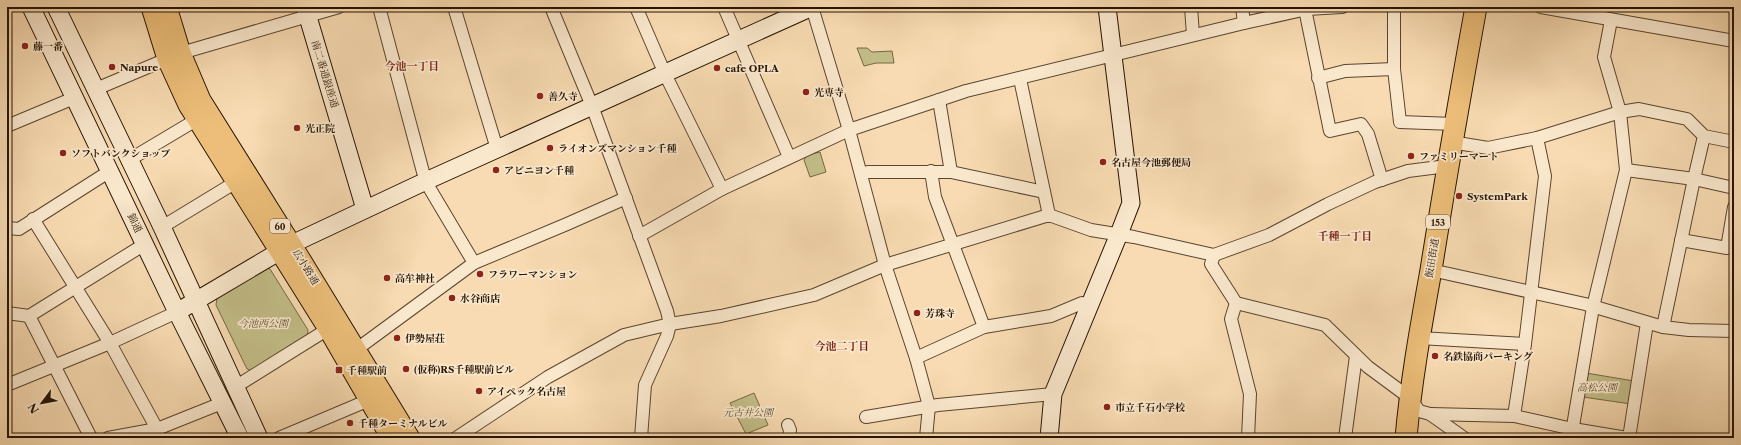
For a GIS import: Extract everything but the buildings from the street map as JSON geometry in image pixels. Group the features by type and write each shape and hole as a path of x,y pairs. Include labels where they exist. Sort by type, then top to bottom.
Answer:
{"highway":[{"name":"飯田街道","path":"1406,438 1419,338 1452,133 1476,7"}],"main road":[{"name":"広小路通","path":"151,7 174,56 286,247 328,329 369,400 397,436"},
{"name":"広小路通","path":"167,7 174,56 188,105 196,120 236,182 286,247 357,349 397,436"}],"street":[{"name":"錦通","path":"31,7 177,312 240,438"},
{"path":"56,7 162,227 195,302 259,438"},
{"path":"96,89 174,56 307,12 338,7"},
{"path":"379,7 426,181 474,263"},
{"path":"454,7 497,149"},
{"path":"551,7 592,106 667,311 670,324 667,336 645,385 641,438"},
{"path":"636,7 665,74 722,189"},
{"path":"724,7 789,157"},
{"path":"7,385 55,364 110,343 177,312 286,247 426,181 812,7 849,130 884,265 916,358 929,406 926,438"},
{"path":"1049,438 1054,394 1131,204 1107,7"},
{"path":"1191,7 1193,35"},
{"path":"1242,7 1244,23"},
{"path":"639,236 722,189 849,130 966,91 1020,79 1112,54 1308,8 1342,7"},
{"path":"1394,7 1394,69 1400,122 1452,133 1488,148 1536,138 1620,112 1639,109 1687,119 1704,136 1734,142"},
{"path":"1541,7 1585,11 1611,20 1734,42"},
{"path":"1308,8 1306,14 1330,131 1362,124 1368,134 1382,180"},
{"name":"南二番通銀座通","path":"307,12 365,210"},
{"path":"1572,434 1593,307 1626,170 1620,112 1604,57 1611,20"},
{"path":"1318,78 1345,71 1394,69"},
{"path":"1020,79 1049,215"},
{"path":"7,126 74,98"},
{"path":"939,100 951,172"},
{"path":"129,160 196,120"},
{"path":"1664,327 1704,136"},
{"path":"1514,416 1525,344 1530,291 1545,176 1536,138"},
{"path":"456,438 548,377 624,335 670,324 721,316 814,295 884,265 1049,215 1091,230 1120,234 1214,255 1269,235 1328,204 1382,180 1408,171 1447,166"},
{"path":"1626,170 1694,179 1734,188"},
{"path":"7,228 19,229 110,171"},
{"path":"931,171 935,197 984,327"},
{"path":"861,174 868,172 951,172 1044,192"},
{"path":"162,227 236,182"},
{"path":"357,349 474,263 626,198"},
{"path":"1681,240 1727,248 1734,207"},
{"path":"33,219 110,343 156,433"},
{"path":"7,313 29,316 145,244"},
{"path":"1214,255 1211,264 1236,303 1325,325 1368,367 1410,398 1419,411 1430,414 1514,416 1572,434 1628,438 1647,323"},
{"path":"1430,270 1530,291 1664,327 1689,330 1734,331"},
{"path":"916,358 984,327 1051,316 1082,303 1089,305"},
{"path":"1236,303 1232,319 1250,394 1248,438"},
{"path":"29,316 55,364 90,438"},
{"path":"235,387 328,329"},
{"path":"1419,338 1525,344"},
{"path":"1345,438 1356,356"},
{"path":"866,417 929,406 1054,394"},
{"path":"279,438 369,400"},
{"path":"108,438 156,433 222,403"},
{"path":"1430,414 1464,438"},
{"path":"788,425 790,430 789,438"}],"green space":[{"path":"857,48 867,48 872,52 892,51 894,63 876,63 864,66"},
{"path":"820,152 826,172 810,177 804,160 807,155"},
{"name":"今池西公園","path":"266,267 270,269 308,330 307,337 252,371 247,369 216,305 217,298"},
{"name":"高松公園","path":"1586,373 1634,381 1631,404 1583,397"},
{"name":"元古井公園","path":"754,393 768,425 746,434 730,403"}],"place":[{"name":"藤一番","path":"25,46"},
{"name":"Napure","path":"112,67"},
{"name":"cafe OPLA","path":"717,68"},
{"name":"光専寺","path":"806,92"},
{"name":"善久寺","path":"540,96"},
{"name":"光正院","path":"297,128"},
{"name":"ライオンズマンション千種","path":"550,148"},
{"name":"ソフトバンクショップ","path":"63,153"},
{"name":"ファミリーマート","path":"1411,156"},
{"name":"名古屋今池郵便局","path":"1103,162"},
{"name":"アビニヨン千種","path":"496,170"},
{"name":"SystemPark","path":"1459,196"},
{"name":"フラワーマンション","path":"480,274"},
{"name":"高牟神社","path":"387,278"},
{"name":"水谷商店","path":"452,298"},
{"name":"芳珠寺","path":"917,313"},
{"name":"伊勢屋荘","path":"397,338"},
{"name":"名鉄協商パーキング","path":"1435,356"},
{"name":"(仮称)RS千種駅前ビル","path":"406,369"},
{"name":"千種駅前","path":"339,370"},
{"name":"アイペック名古屋","path":"479,391"},
{"name":"市立千石小学校","path":"1107,407"},
{"name":"千種ターミナルビル","path":"350,423"}],"district":[{"name":"今池一丁目","path":"412,66"},
{"name":"千種一丁目","path":"1345,236"},
{"name":"今池二丁目","path":"842,346"}]}
